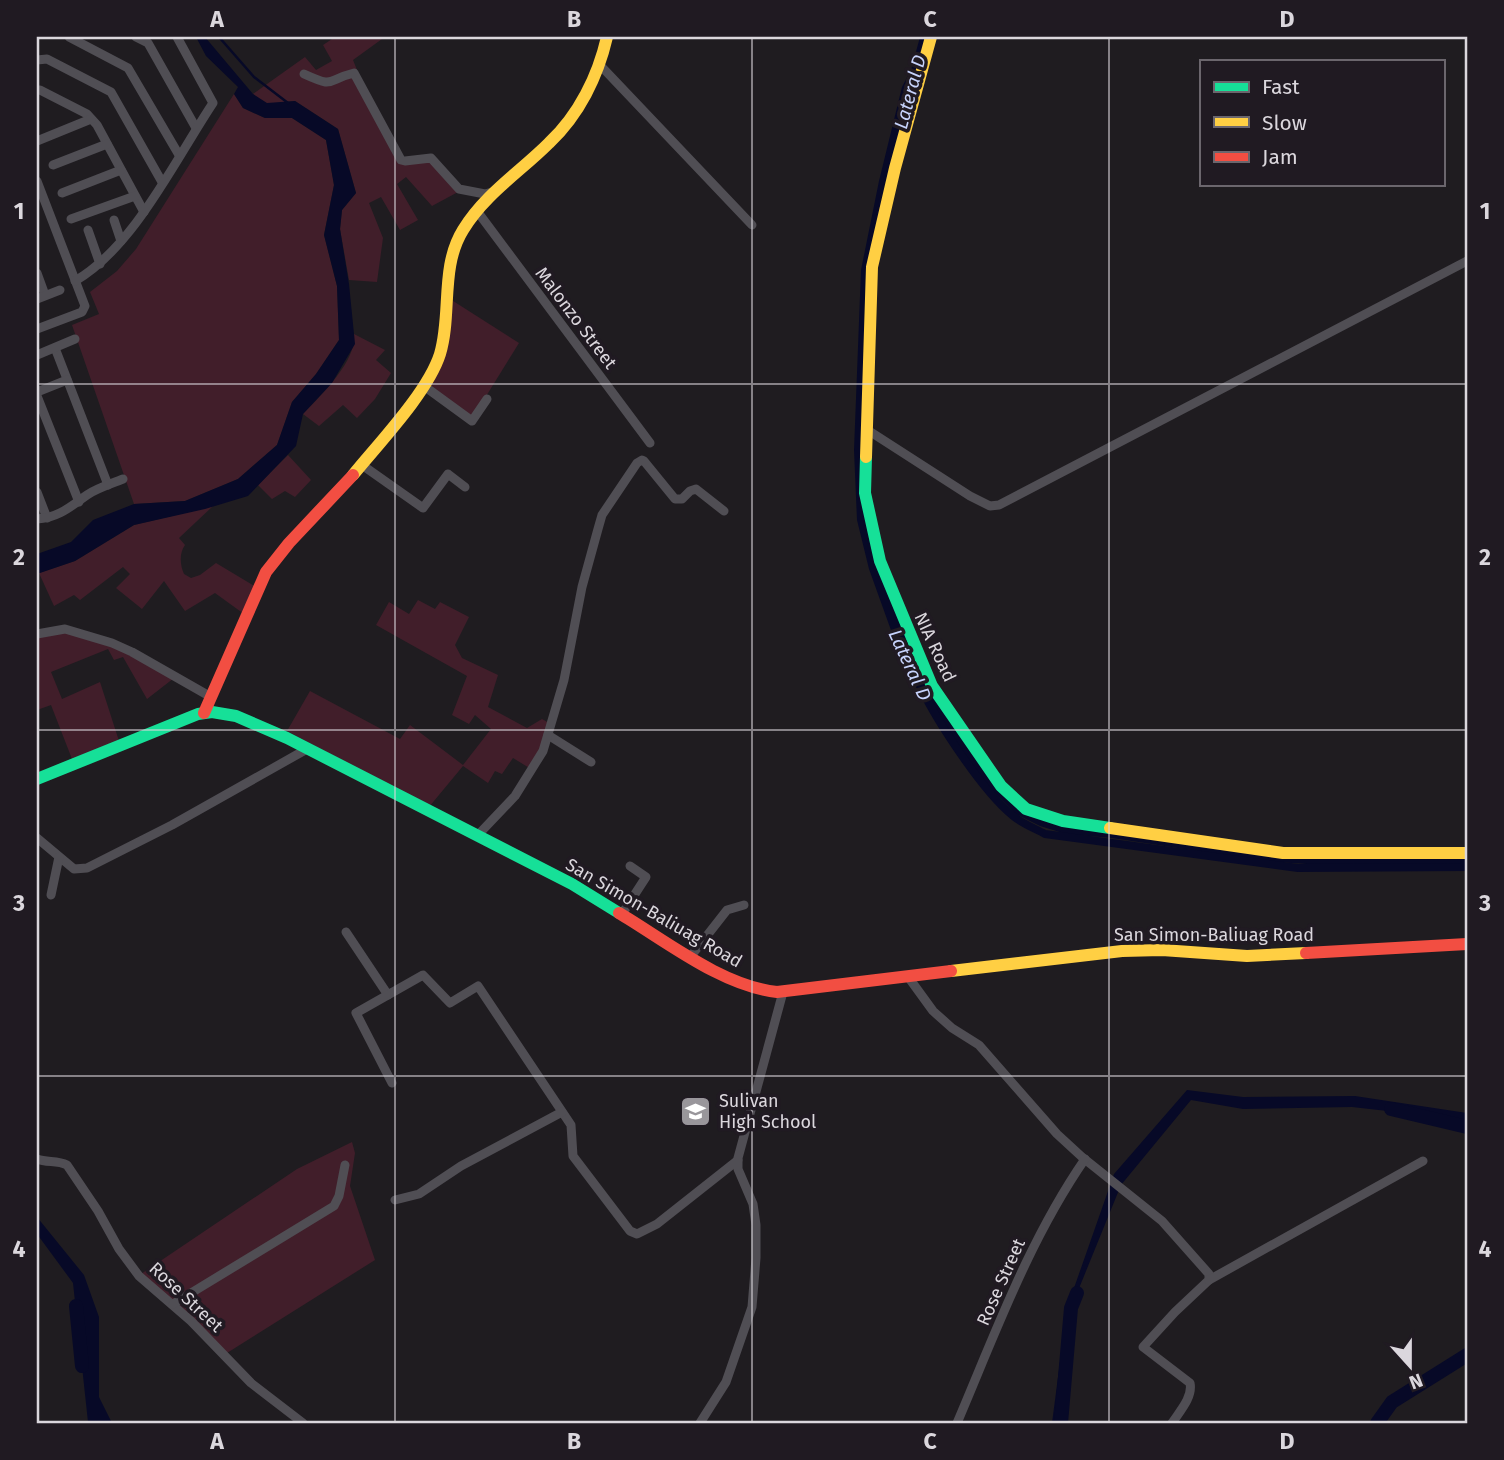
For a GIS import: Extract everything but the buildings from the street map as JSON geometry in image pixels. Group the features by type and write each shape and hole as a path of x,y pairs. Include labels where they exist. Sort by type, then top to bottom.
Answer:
{"street":[{"path":"69,37 128,68 179,155"},
{"path":"136,37 148,43 197,128"},
{"path":"75,281 100,264 144,212 213,103 177,37"},
{"path":"204,713 266,572 289,542 362,465 424,386 440,353 452,253 463,230 494,191 551,142 571,119 599,64 607,37"},
{"name":"NIA Road","path":"931,37 895,168 872,267 865,494 880,561 932,686 990,773 1016,802 1040,815 1063,821 1266,852 1358,855 1467,853"},
{"path":"37,60 47,59 111,92 162,182"},
{"path":"599,64 752,225"},
{"path":"304,74 323,83 331,83 354,73 401,160 431,158 459,189 485,194 494,191"},
{"path":"37,90 87,114 107,144 144,212"},
{"path":"37,141 91,119"},
{"path":"53,165 107,144"},
{"path":"62,193 121,170"},
{"path":"37,181 85,306 82,312 37,329"},
{"path":"71,219 135,196"},
{"name":"Malonzo Street","path":"477,211 650,443"},
{"path":"114,220 121,241"},
{"path":"88,230 100,264"},
{"path":"866,429 970,496 990,506 999,505 1467,261"},
{"path":"37,273 41,297 60,290"},
{"path":"37,355 75,339"},
{"path":"55,348 108,485"},
{"path":"67,380 37,394 79,502"},
{"path":"424,386 472,421 487,399"},
{"path":"477,836 519,790 543,751 564,680 582,587 602,515 637,463 644,461 675,499 682,499 696,489 724,511"},
{"path":"362,465 423,508 448,474 465,487"},
{"path":"37,492 42,519 55,517 123,479"},
{"path":"37,634 65,629 112,643 211,697"},
{"name":"San Simon-Baliuag Road","path":"37,779 204,713 236,716 307,749 572,884 691,956 738,982 761,990 783,992 1122,951 1163,950 1247,956 1467,944"},
{"path":"548,736 591,762"},
{"path":"37,838 74,869 87,868 172,825 307,749"},
{"path":"51,895 60,857"},
{"path":"622,914 646,877 630,866"},
{"path":"691,956 727,910 744,905"},
{"path":"346,932 388,995"},
{"path":"392,1083 356,1013 424,975 450,1003 478,986 572,1125 573,1156 634,1233 657,1224 737,1160"},
{"path":"909,978 933,1011 952,1028 979,1045 1046,1123 1162,1222 1209,1274 1209,1280"},
{"path":"700,1423 726,1382 752,1307 756,1225 753,1204 738,1169 737,1160 783,992"},
{"path":"396,1200 419,1194 461,1166 562,1112"},
{"name":"Rose Street","path":"37,1159 44,1162 60,1161 68,1165 119,1249 139,1276 173,1304 251,1383 303,1423"},
{"name":"Rose Street","path":"957,1423 1048,1218 1085,1159"},
{"path":"1172,1423 1192,1388 1190,1383 1143,1347 1175,1312 1209,1280 1423,1161"},
{"path":"173,1304 334,1206 340,1196 345,1165"}],"shaded area":[{"path":"335,37 382,39 353,60 357,70 327,80 303,70 300,74 322,85 353,77 399,163 431,161 458,192 432,206 406,177 397,184 418,220 400,230 381,197 369,203 383,238 377,282 349,280 340,229 342,210 356,193 338,129 295,101 267,104 253,94 305,57 316,70 332,61 323,45"},
{"path":"234,94 243,108 265,118 292,118 326,140 334,185 324,235 337,286 339,340 316,374 292,402 277,445 238,479 185,501 134,504 72,325 99,314 90,292 117,271 136,249"},
{"path":"450,299 519,343 472,419 430,385"},
{"path":"354,334 385,350 376,360 391,373 375,399 357,418 343,405 319,426 303,414 344,366 350,355"},
{"path":"288,455 311,480 295,497 285,491 272,499 258,485"},
{"path":"213,506 179,538 185,545 181,555 184,574 191,578 200,575 216,563 256,587 244,614 215,593 185,611 164,581 142,609 116,588 130,574 123,567 80,600 74,595 54,606 39,573 75,561 134,525"},
{"path":"418,600 435,609 440,602 469,617 455,645 462,658 498,675 488,707 527,728 542,719 549,723 541,751 531,769 513,758 502,774 495,771 488,783 463,766 429,807 287,731 310,691 400,739 410,725 463,765 491,729 475,715 469,724 452,715 467,676 376,625 389,602 409,614"},
{"path":"63,632 118,648 174,678 147,699 123,657 114,660 108,649 51,672 62,699 100,682 119,741 72,759 51,705 37,710 37,637"},
{"path":"352,1142 355,1153 350,1186 375,1260 227,1353 178,1305 335,1208 337,1195 332,1204 173,1301 141,1274 297,1169"}],"water":[{"path":"196,37 205,37 253,94 267,103 295,101 338,129 356,193 342,210 340,229 355,344 332,383 303,414 296,446 248,496 134,525 75,561 37,574 37,554 71,542 93,520 134,504 185,501 238,479 277,445 292,402 316,374 339,340 337,286 324,235 334,185 326,140 292,118 265,118 243,108 234,94 238,87 206,56"},
{"name":"Lateral D","path":"920,37 929,37 873,248 863,495 924,675 1024,811 1260,853 1467,856 1467,864 1336,866 1264,861 1112,838 1066,834 1040,826 1016,814 982,780 929,702 915,686 869,569 857,520 854,450 861,270 902,87 911,70"},
{"path":"1187,1090 1243,1097 1355,1096 1467,1113 1467,1120 1352,1107 1243,1109 1191,1100 1121,1185 1071,1308 1061,1423 1052,1423 1067,1308 1114,1174"},
{"path":"37,1217 84,1275 99,1317 99,1397 112,1423 88,1422 73,1283 37,1234"}],"waterway":[{"path":"219,37 254,77 288,103"},
{"name":"Lateral D","path":"921,688 949,737 988,790 1016,818 1045,834 1298,868 1467,867"},
{"path":"1391,1109 1467,1127"},
{"path":"1061,1423 1071,1308 1077,1293"},
{"path":"76,1306 82,1366"},
{"path":"1377,1423 1392,1402 1467,1355"}],"traffic: fast":[{"path":"866,457 865,493 880,561 932,686 1001,786 1026,809 1063,821 1110,828"},
{"path":"37,779 198,714 212,712 236,716 287,738 572,884 619,913"}],"traffic: slow":[{"path":"353,475 402,417 434,369 443,339 451,259 463,230 492,194 549,143 569,120 593,80 607,37"},
{"path":"866,457 872,267 895,168 931,37"},
{"path":"1110,828 1283,853 1467,853"},
{"path":"951,971 1122,951 1162,950 1247,956 1306,953"}],"traffic: jam":[{"path":"204,713 266,572 289,543 353,475"},
{"path":"619,913 715,972 756,988 777,992 951,971"},
{"path":"1306,953 1467,944"}],"place":[{"name":"Sulivan High School","path":"696,1111"}]}
